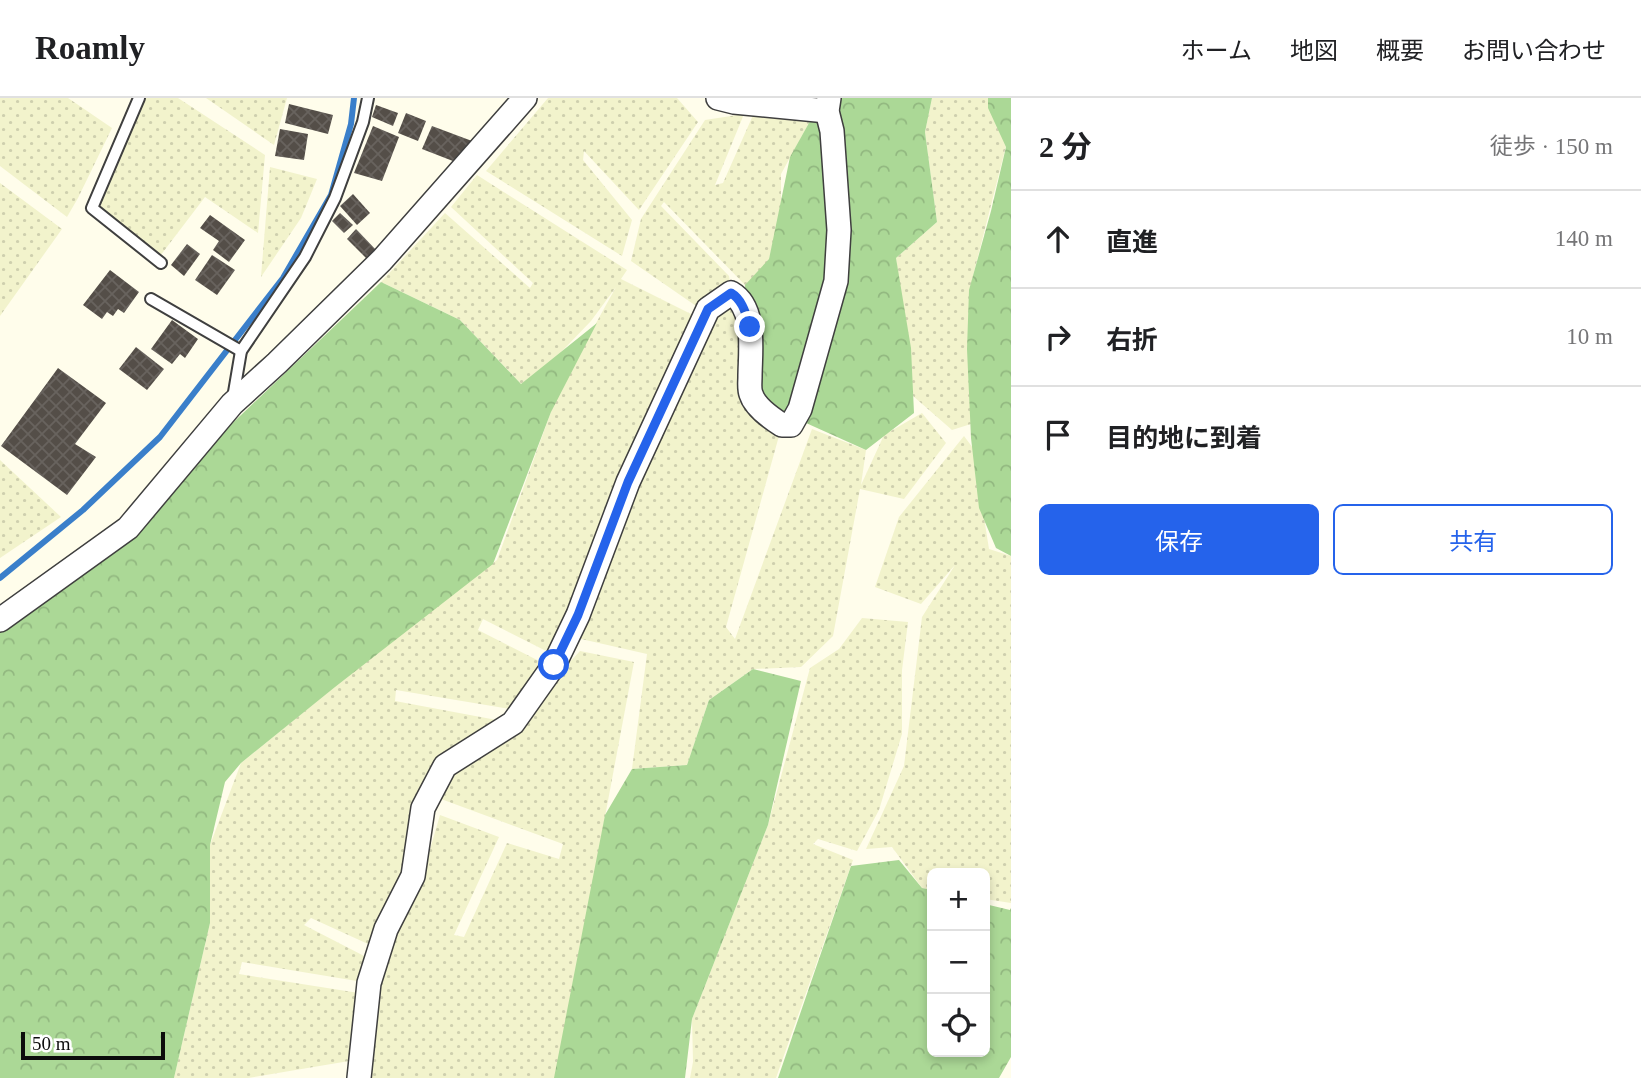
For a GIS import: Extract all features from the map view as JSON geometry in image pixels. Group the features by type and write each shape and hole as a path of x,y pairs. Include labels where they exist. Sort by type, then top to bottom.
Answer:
{"street":[{"path":"0,620 128,528 232,404 382,260 525,98"},
{"path":"359,1078 369,983 386,929 413,876 424,808 444,766 513,723 554,665 578,615 628,482 708,309 718,300 731,293 737,297 746,313 750,327 751,394 760,408 782,425 790,425 800,409 836,281 839,230 828,104 734,102 718,98"}],"lane":[{"path":"139,98 92,208 161,263"},
{"path":"232,404 240,350 305,257 335,198 363,122 368,98"},
{"path":"151,299 240,350"}],"green space":[{"path":"0,98 68,98 112,128 67,217 0,166"},
{"path":"143,98 178,98 265,155 258,233 205,197 154,264 92,216"},
{"path":"206,98 287,98 274,145"},
{"path":"548,98 677,98 698,122 639,210 584,151 583,160 632,220 622,256 486,171"},
{"path":"818,98 932,98 925,132 937,222 896,258 911,348 914,413 866,450 786,414 751,394 745,285 769,259 790,157 814,114"},
{"path":"932,98 996,98 1006,146 972,280 971,424 952,430 913,396 896,258 937,222 925,132"},
{"path":"988,98 1011,98 1011,556 996,548 979,508 971,438 967,349 969,290 1006,147 988,108"},
{"path":"754,113 814,114 781,174 781,210 769,259 755,286 745,285 664,202 661,206 729,276 737,321 745,404 782,425 726,627 735,639 812,429 866,450 861,485 884,435 922,413 946,443 904,499 860,489 833,636 801,667 753,669 709,700 687,765 632,769 647,654 568,636 558,657 483,619 478,630 545,664 522,711 396,690 395,701 513,723 580,651 634,662 561,1078 367,1078 369,983 242,962 239,974 359,993 361,1059 248,1078 174,1078 210,923 210,845 241,763 497,560 559,390 616,287 591,321 542,372 521,384 460,320 381,282 445,213 530,288 533,283 451,207 477,175 627,270 621,279 703,320 699,308 631,261 641,219 705,120 744,114 715,185 723,183","holes":["443,776 441,799 563,844 559,859 507,843 464,937 454,935 499,837 440,815 422,877 413,876","311,918 379,949 368,958 304,925"]},
{"path":"270,167 317,179 301,218 261,277"},
{"path":"0,183 62,229 0,316"},
{"path":"381,282 460,320 521,384 597,323 551,412 493,564 241,763 225,782 210,845 210,923 174,1078 0,1078 0,630 139,512"},
{"path":"964,436 973,448 989,549 1011,556 1011,903 990,900 990,868 927,868 927,889 922,888 892,847 866,849 904,766 922,617 955,565 921,604 875,587 899,517"},
{"path":"0,460 61,517 0,558"},
{"path":"862,618 908,622 902,670 902,734 879,810 857,851 818,839 813,844 853,860 776,1078 690,1078 693,1062 692,1019 768,825 810,668 839,649"},
{"path":"753,669 801,681 768,825 692,1019 685,1078 554,1078 605,815 632,769 687,765 709,700"},
{"path":"899,860 922,888 927,889 927,1057 990,1057 990,905 1010,910 1011,908 1011,1057 999,1078 778,1078 851,866"}],"building":[{"path":"289,104 333,115 328,134 285,123"},
{"path":"376,105 398,113 393,126 372,117"},
{"path":"406,113 426,121 418,141 398,133"},
{"path":"373,126 399,137 382,181 354,173"},
{"path":"432,126 472,141 458,163 422,149"},
{"path":"280,129 308,134 304,160 275,156"},
{"path":"353,194 370,213 357,225 340,206"},
{"path":"340,213 353,225 344,233 332,221"},
{"path":"210,215 245,240 229,262 213,250 219,241 200,228"},
{"path":"356,229 378,252 369,261 347,239"},
{"path":"187,244 200,254 184,276 171,265"},
{"path":"212,255 235,270 217,295 195,280"},
{"path":"110,270 139,292 124,313 118,309 113,316 107,312 102,319 83,305"},
{"path":"172,320 198,339 185,358 180,354 172,364 151,349"},
{"path":"136,347 164,369 147,390 119,369"},
{"path":"58,368 106,403 75,444 96,457 67,495 1,446"}],"waterway":[{"path":"0,578 83,510 160,437 283,278 331,195 351,124 354,98"}],"route":[{"path":"554,665 578,615 628,482 708,309 731,293 737,297 746,313 750,327"}]}
